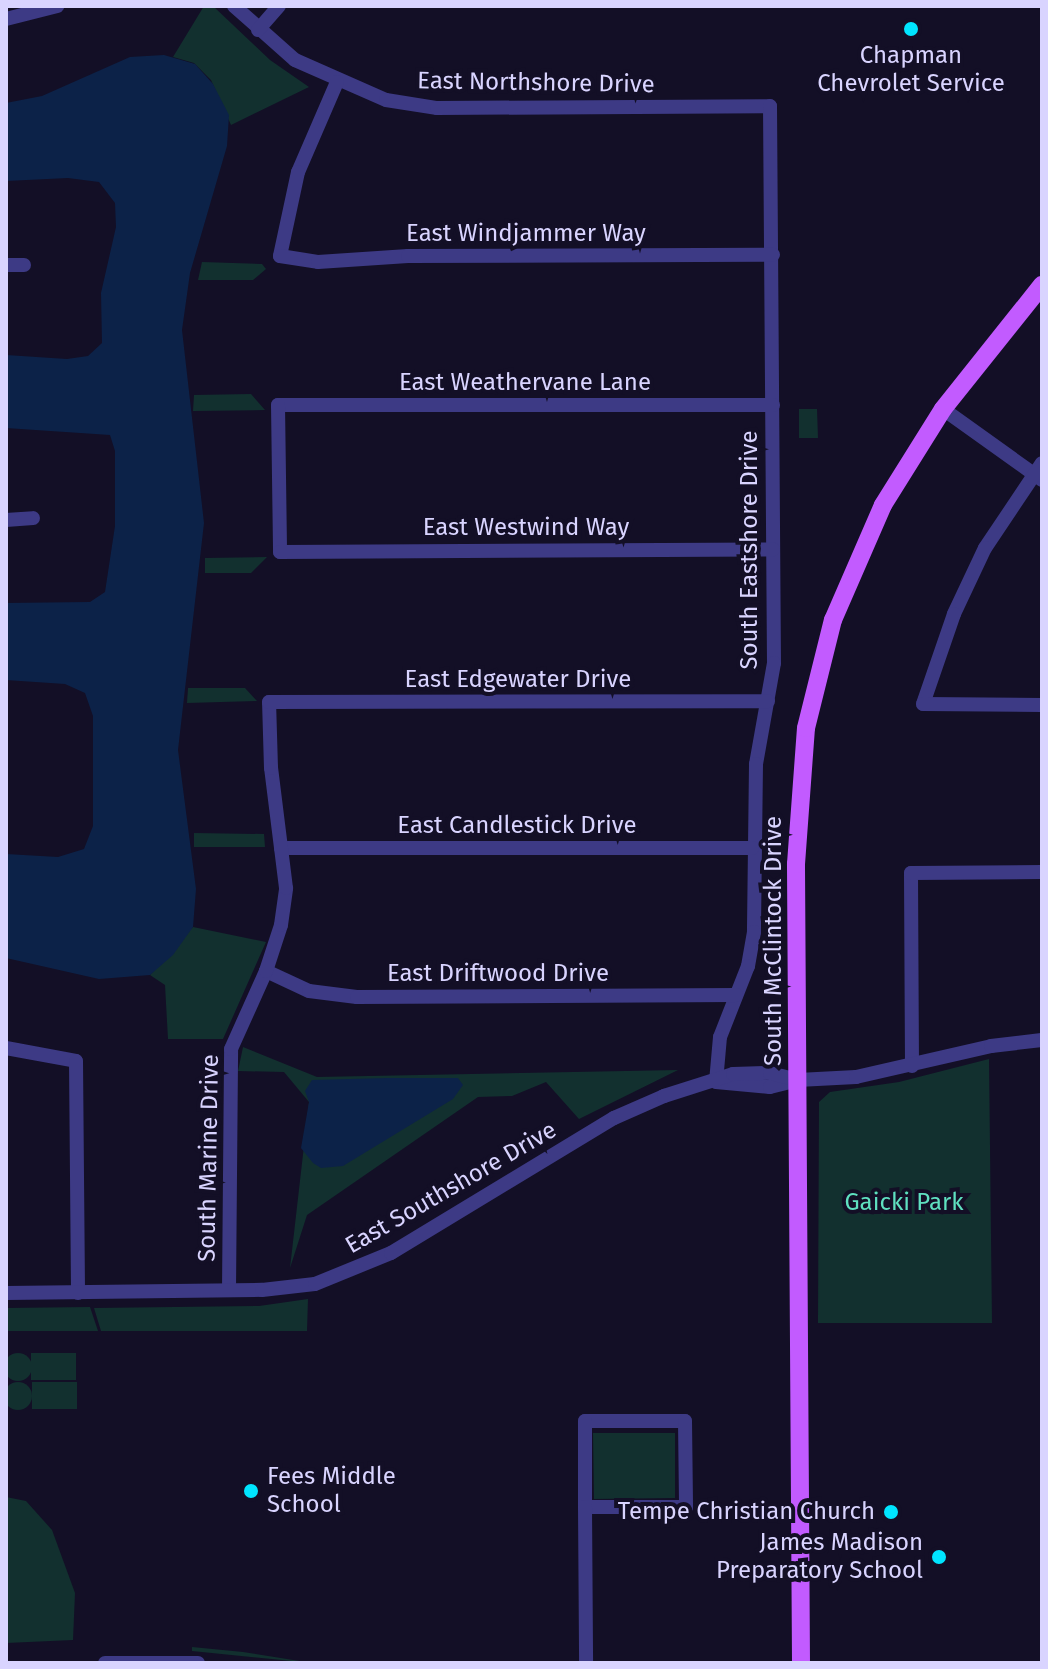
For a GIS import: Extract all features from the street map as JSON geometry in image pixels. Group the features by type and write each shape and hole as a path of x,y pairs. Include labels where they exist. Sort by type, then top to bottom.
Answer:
{"main road":[{"name":"South McClintock Drive","path":"801,1663 797,810 810,703 833,620 868,535 943,409 1042,285"}],"street":[{"path":"6,19 57,6"},
{"name":"East Northshore Drive","path":"234,6 295,60 337,82 386,100 437,108 770,106"},
{"path":"258,30 279,6"},
{"name":"East Windjammer Way","path":"337,82 298,172 280,256 318,262 408,256 773,255"},
{"name":"South Eastshore Drive","path":"716,1082 720,1037 754,932 752,848 756,764 774,663 770,106"},
{"path":"6,265 24,265"},
{"name":"East Weathervane Lane","path":"280,552 278,405 773,405"},
{"path":"943,409 1039,473 985,548 954,614 923,704 1042,705"},
{"path":"6,520 33,518"},
{"name":"East Westwind Way","path":"280,552 773,549"},
{"name":"East Edgewater Drive","path":"269,702 768,701"},
{"name":"South Marine Drive","path":"229,1290 231,1049 266,971 281,925 286,888 271,768 269,702"},
{"name":"East Candlestick Drive","path":"281,848 752,848"},
{"path":"912,1066 911,873 1042,872"},
{"name":"East Driftwood Drive","path":"266,971 309,991 357,997 736,995"},
{"name":"East Southshore Drive","path":"6,1293 304,1286 367,1266 614,1118 716,1082 745,1073 798,1080 856,1077 983,1048 1042,1040"},
{"path":"6,1048 76,1061 78,1293"},
{"path":"585,1507 686,1507 685,1421 585,1421 585,1507 586,1663"},
{"path":"105,1663 198,1663"}],"green space":[{"path":"204,6 213,6 270,60 309,87 231,125 211,80 194,63 173,57"},
{"path":"202,262 262,264 266,269 253,280 198,280"},
{"path":"251,394 265,410 193,411 194,395"},
{"path":"799,409 817,409 818,438 799,438"},
{"path":"267,557 251,573 205,573 205,558"},
{"path":"188,688 245,688 257,701 187,703"},
{"path":"194,833 264,834 265,847 194,847"},
{"path":"193,927 266,942 223,1039 168,1039 165,985 150,975"},
{"path":"243,1047 317,1077 678,1070 579,1119 546,1082 512,1096 478,1097 307,1215 290,1268 309,1102 284,1072 238,1071"},
{"name":"Gaicki Park","path":"989,1059 992,1323 818,1323 819,1102 830,1092 899,1082"},
{"path":"308,1299 307,1331 101,1331 94,1308 259,1306"},
{"path":"90,1307 98,1331 6,1331 6,1308"},
{"path":"18,1353 28,1357 32,1367 28,1377 18,1381 8,1377 4,1367 8,1357"},
{"path":"31,1353 76,1353 76,1380 31,1380"},
{"path":"18,1382 28,1386 32,1396 28,1406 18,1410 8,1406 4,1396 8,1386"},
{"path":"32,1382 77,1382 77,1409 32,1409"},
{"path":"593,1433 675,1433 675,1498 594,1499"},
{"path":"6,1497 26,1501 52,1530 75,1593 73,1640 6,1643"},
{"path":"192,1647 243,1652 312,1663 192,1651"}],"water":[{"path":"164,55 195,64 213,84 229,115 227,146 190,273 182,330 204,523 178,750 196,889 193,927 173,955 150,975 99,979 6,958 6,854 58,857 84,849 93,826 93,716 85,693 65,684 6,680 6,603 90,602 105,592 115,526 115,451 110,435 6,428 6,355 67,359 88,356 102,343 101,293 116,227 115,203 99,182 68,178 6,181 6,103 42,96 130,57"},
{"path":"458,1078 463,1085 453,1099 343,1166 321,1168 313,1163 301,1148 309,1102 305,1091 312,1080"}],"place":[{"name":"Chapman Chevrolet Service","path":"911,29"},
{"name":"Fees Middle School","path":"251,1491"},
{"name":"Tempe Christian Church","path":"891,1512"},
{"name":"James Madison Preparatory School","path":"939,1557"}]}
